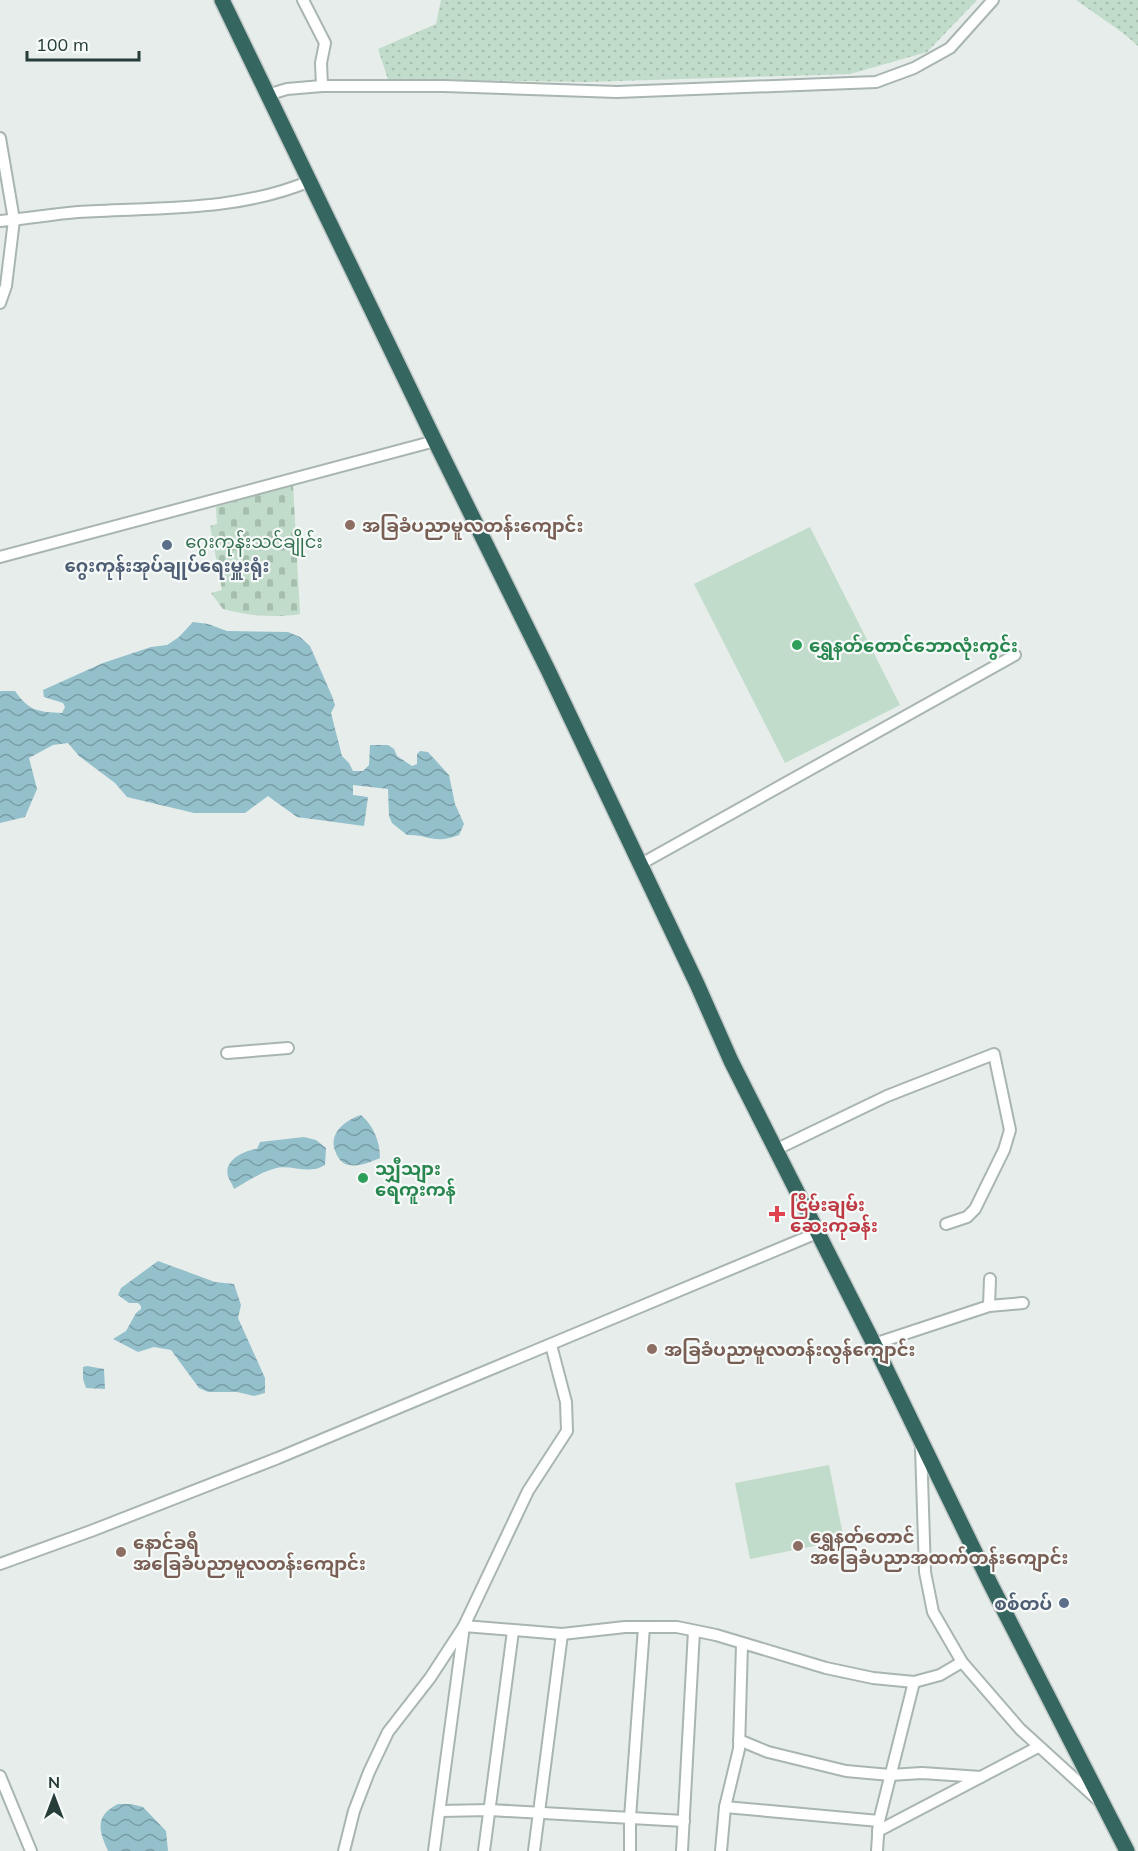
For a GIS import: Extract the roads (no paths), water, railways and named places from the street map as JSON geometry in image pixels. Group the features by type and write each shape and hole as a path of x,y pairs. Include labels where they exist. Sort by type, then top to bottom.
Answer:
{"highway":[{"path":"222,0 548,670 731,1061 874,1344 990,1583 1127,1851"}],"street":[{"path":"303,0 325,43 321,63 322,87"},
{"path":"267,95 287,89 322,87 444,86 617,92 876,82 914,68 950,48 993,0"},
{"path":"0,303 6,286 14,220 1,141"},
{"path":"0,221 75,212 234,203 291,189 310,180"},
{"path":"0,557 435,441"},
{"path":"639,865 1015,655"},
{"path":"227,1053 288,1048"},
{"path":"775,1150 887,1096 994,1054 1010,1130 1004,1150 975,1209 967,1217 946,1224"},
{"path":"0,1564 92,1531 278,1458 817,1233"},
{"path":"989,1306 990,1279"},
{"path":"874,1344 989,1306 1023,1303"},
{"path":"344,1851 362,1792 388,1731 430,1677 464,1626 528,1491 567,1431 566,1402 551,1345"},
{"path":"921,1443 925,1532 924,1572 933,1612 962,1662 1020,1729 1106,1806"},
{"path":"464,1626 562,1634 644,1627 676,1627 716,1635 826,1668 873,1678 914,1682 940,1675 962,1662"},
{"path":"434,1851 464,1626"},
{"path":"630,1851 630,1818 644,1627"},
{"path":"484,1851 513,1631"},
{"path":"682,1851 694,1631"},
{"path":"534,1851 562,1634"},
{"path":"721,1851 725,1807 739,1749 742,1644"},
{"path":"877,1851 878,1826 914,1682"},
{"path":"739,1740 768,1752 846,1771 890,1775 922,1773 981,1777"},
{"path":"725,1807 878,1826 1038,1747"},
{"path":"0,1776 31,1851"},
{"path":"440,1811 539,1812 684,1821"}],"water":[{"path":"193,622 208,624 227,631 288,632 300,637 310,646 332,696 335,705 331,713 342,756 353,771 363,771 369,765 370,745 388,745 394,749 397,756 412,766 417,764 417,754 420,751 428,752 449,775 455,804 464,824 459,835 437,839 407,835 392,823 389,816 388,789 353,785 353,795 368,797 364,826 297,817 268,796 245,813 194,813 127,797 115,783 79,756 68,743 53,745 29,758 37,789 25,817 0,823 0,691 15,691 25,703 35,709 62,713 65,707 63,703 44,697 43,690 103,663 151,647 167,645 179,637"},
{"path":"361,1115 375,1134 380,1158 361,1165 347,1164 337,1155 334,1140 344,1124"},
{"path":"304,1137 316,1140 326,1148 325,1165 305,1170 286,1167 273,1169 234,1189 227,1170 236,1157 257,1149 260,1142"},
{"path":"158,1261 215,1282 234,1284 241,1305 238,1318 265,1378 265,1393 254,1396 237,1392 208,1392 199,1388 171,1350 154,1347 138,1352 113,1339 126,1331 136,1313 141,1309 138,1303 129,1303 118,1295 121,1288"},
{"path":"83,1367 104,1369 105,1389 86,1388"},
{"path":"118,1804 143,1807 166,1831 168,1851 108,1851 102,1837 102,1819 110,1809"}],"place":[{"name":"အခြခံပညာမူလတန်းကျောင်း","path":"350,525"},
{"name":"ဂွေးကုန်းအုပ်ချုပ်ရေးမှူးရုံး","path":"167,545"},
{"name":"ရွှေနတ်တောင်ဘောလုံးကွင်း","path":"797,645"},
{"name":"သျှီသျား ရေကူးကန်","path":"363,1178"},
{"name":"ငြိမ်းချမ်း ဆေးကုခန်း","path":"777,1214"},
{"name":"အခြခံပညာမူလတန်းလွန်ကျောင်း","path":"652,1349"},
{"name":"ရွှေနတ်တောင် အခြေခံပညာအထက်တန်းကျောင်း","path":"798,1546"},
{"name":"နောင်ခရီ အခြေခံပညာမူလတန်းကျောင်း","path":"121,1552"},
{"name":"စစ်တပ်","path":"1064,1603"}],"park label":[{"name":"ဂွေးကုန်းသင်ချိုင်း","path":"254,541"}]}
